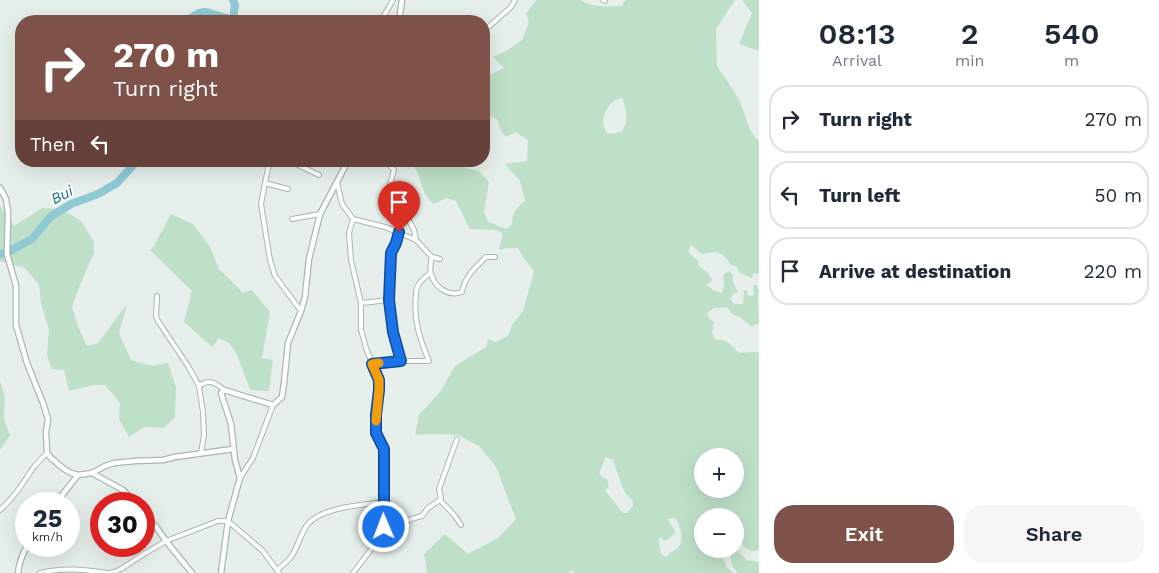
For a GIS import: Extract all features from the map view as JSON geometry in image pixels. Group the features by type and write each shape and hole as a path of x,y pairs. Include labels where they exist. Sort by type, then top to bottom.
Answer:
{"street":[{"path":"384,15 393,0"},
{"path":"400,15 402,0"},
{"path":"490,26 511,7 515,0"},
{"path":"269,167 261,204 270,260 275,276 301,311"},
{"path":"302,167 319,175"},
{"path":"221,573 228,521 240,478 253,458 273,405 282,397 288,343 305,297 309,260 320,214 345,167"},
{"path":"391,167 394,170 389,188 392,202 401,206 414,230 416,240"},
{"path":"265,182 288,189"},
{"path":"337,182 342,204 353,219 399,232 416,240 432,257 440,259"},
{"path":"0,188 6,199 8,213 7,254 16,286 16,325 48,419 46,432 47,452 51,458 64,469 78,475 92,473 114,463 163,460 201,453 233,450"},
{"path":"292,219 320,214"},
{"path":"353,219 348,233 351,260 361,303 361,330 379,380 376,433 384,449 384,527 382,535 353,573"},
{"path":"399,232 391,253 389,300 393,332 401,361"},
{"path":"432,257 430,273 440,289 459,294 462,292 471,270 486,257 495,257"},
{"path":"372,364 429,361 420,338 415,305 416,290 430,273"},
{"path":"157,296 156,316 158,321 199,386 204,435 201,453"},
{"path":"361,303 389,300"},
{"path":"199,386 205,382 212,382 218,384 224,390 273,405"},
{"path":"224,390 221,393 231,424 233,450 240,478"},
{"path":"457,439 439,489 440,500 461,525"},
{"path":"0,510 11,500 33,468 47,452"},
{"path":"92,473 124,492"},
{"path":"65,492 78,475"},
{"path":"384,527 422,516 428,508 440,500"},
{"path":"40,573 69,569 114,572 122,569 166,541 218,520 228,521 263,551 278,571 292,556 307,526 320,514 384,502"},
{"path":"155,526 192,573"},
{"path":"18,573 18,565 22,557"}],"green space":[{"path":"536,0 580,0 595,5 621,6 626,0 735,0 716,29 717,66 739,99 749,127 759,141 759,276 753,273 752,278 740,273 737,267 730,264 720,253 702,254 691,245 689,248 689,253 712,279 707,285 713,290 722,293 724,285 723,275 729,271 733,275 733,282 738,292 733,294 730,300 735,304 743,304 744,290 747,291 748,296 754,295 753,285 756,285 759,290 759,323 753,326 732,314 727,307 714,308 707,313 714,322 712,334 716,340 724,340 740,353 759,353 759,550 751,551 744,546 744,508 694,508 694,558 723,558 726,566 733,573 575,573 571,570 568,573 427,573 424,554 445,534 468,554 498,538 516,519 496,467 479,446 458,435 415,435 419,415 440,392 455,366 486,347 488,339 496,342 508,336 512,325 523,311 534,271 518,248 499,250 503,233 495,230 470,229 456,201 446,198 434,204 429,200 419,175 414,167 464,167 480,172 489,182 484,212 488,222 507,229 512,224 515,211 525,201 520,181 505,164 527,161 528,140 515,132 506,137 501,131 497,119 490,116 490,75 504,68 493,57 508,50 522,40 529,22 526,14","holes":["622,98 626,111 626,124 621,132 608,134 603,124 605,113 611,103","606,457 613,460 623,489 633,501 633,506 627,513 623,513 605,490 609,487 607,479 603,478 599,473","667,519 676,519 680,529 681,543 668,556 665,556 660,550 659,537 666,541 676,532"]},
{"path":"742,0 759,0 759,51 739,44 752,13"},
{"path":"0,206 14,226 42,208 62,209 81,221 94,242 94,253 72,307 79,329 87,346 98,343 127,304 119,333 131,360 152,366 168,363 176,387 175,417 164,428 145,427 129,437 119,419 120,403 105,385 94,385 69,391 64,370 52,369 47,355 49,329 41,304 39,285 25,268 0,261"},
{"path":"171,214 193,224 210,247 219,269 243,293 252,290 270,312 262,358 273,360 269,391 250,390 237,355 229,343 219,338 212,347 184,322 192,291 150,250"},
{"path":"0,380 5,397 4,418 10,435 0,450"},
{"path":"744,557 747,560 759,562 759,573 738,573 732,564 731,558"}],"waterway":[{"name":"Bui","path":"233,0 235,5 234,15"},
{"name":"Bui","path":"196,15 206,12 216,15"},
{"name":"Bui","path":"0,254 6,253 32,239 50,217 71,204 98,194 117,183 131,167"}],"slow traffic":[{"path":"376,421 379,380 372,364 379,363"}],"route":[{"path":"384,527 384,449 376,433 379,380 372,364 401,361 393,332 389,300 391,253 399,232"}]}
